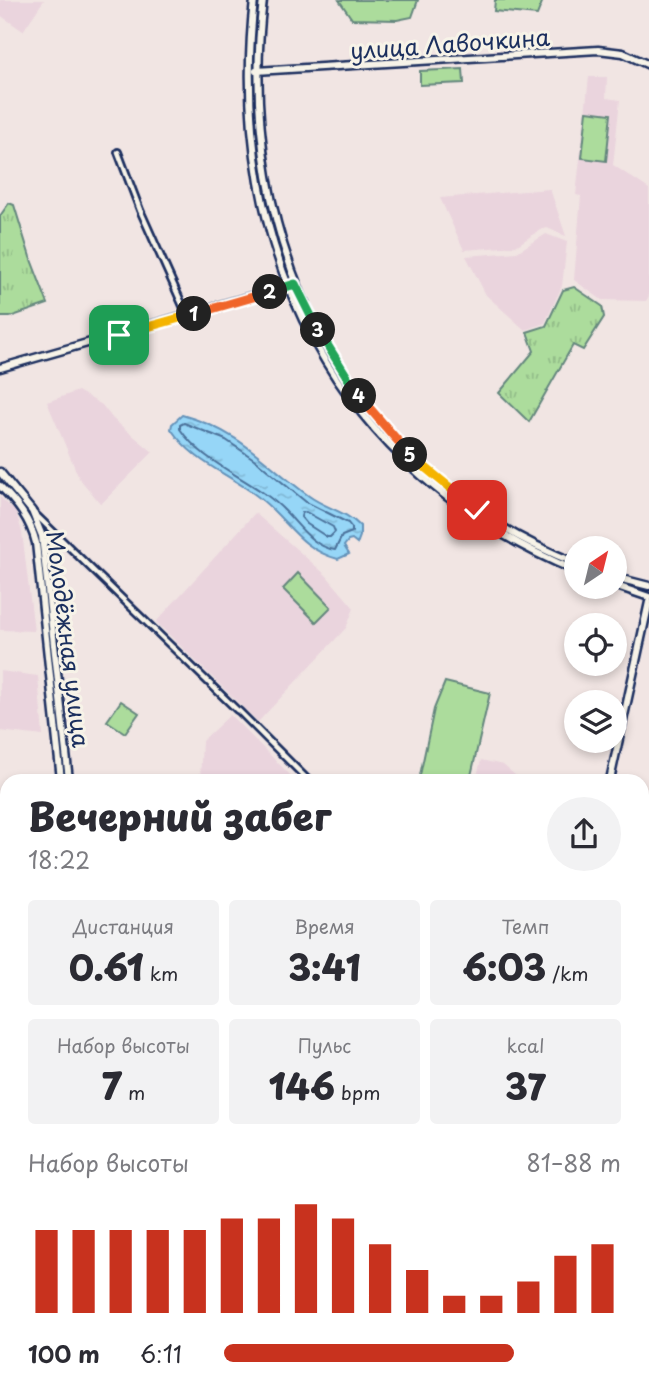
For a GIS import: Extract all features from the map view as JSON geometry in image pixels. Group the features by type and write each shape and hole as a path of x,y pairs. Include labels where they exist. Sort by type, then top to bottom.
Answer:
{"main road":[{"path":"254,0 251,122 257,174 272,242 292,285 350,383 375,417 411,457 457,496 494,522 564,557"},
{"path":"254,71 263,0"},
{"name":"улица Лавочкина","path":"254,71 598,50 624,53 649,65"},
{"path":"0,368 292,285"},
{"path":"292,285 302,316 343,387 369,422 401,456 433,487 474,518 506,538 564,565"},
{"name":"Молодёжная улица","path":"0,472 32,511 40,528 68,774"},
{"name":"Молодёжная улица","path":"0,486 23,511 33,530 36,543 60,774"},
{"path":"627,580 649,586"},
{"path":"611,774 649,599 627,590"}],"street":[{"path":"118,152 140,210 188,316"},
{"path":"32,511 302,774"},
{"path":"43,545 53,538 61,540"}],"shaded area":[{"path":"0,0 44,0 23,31 0,15"},
{"path":"589,77 607,77 606,98 620,100 613,165 649,189 649,296 646,301 602,300 574,280 581,196 576,195"},
{"path":"550,189 566,236 547,228 516,246 464,250 440,198"},
{"path":"546,234 567,242 562,286 545,323 525,330 486,295 466,256 517,252"},
{"path":"78,391 102,405 113,419 153,452 101,504 79,478 47,402"},
{"path":"0,497 16,512 22,532 34,631 0,630"},
{"path":"255,513 326,575 354,608 346,628 258,722 156,622"},
{"path":"0,671 38,676 43,736 0,731"},
{"path":"230,715 289,774 200,774 202,741"},
{"path":"481,760 503,765 514,774 478,774"}],"green space":[{"path":"339,0 418,0 412,17 397,20 352,19"},
{"path":"495,0 543,0 537,15 494,11"},
{"path":"463,69 464,83 420,85 420,71"},
{"path":"587,111 611,114 606,161 582,158"},
{"path":"9,203 14,205 48,304 10,317 0,317 0,216"},
{"path":"574,287 602,306 604,317 583,350 573,345 529,422 499,393 534,351 527,332 546,326 563,290"},
{"path":"298,573 331,607 316,622 283,589"},
{"path":"445,682 490,693 471,774 420,774 434,709"},
{"path":"121,701 139,713 125,733 107,721"}],"water":[{"path":"182,415 236,439 309,496 354,521 360,526 357,544 352,540 348,541 344,546 349,554 338,559 313,548 257,496 200,459 180,441 171,429 172,424"}],"route":[{"path":"119,335 295,284 330,350 362,401 406,452 477,510"}]}
